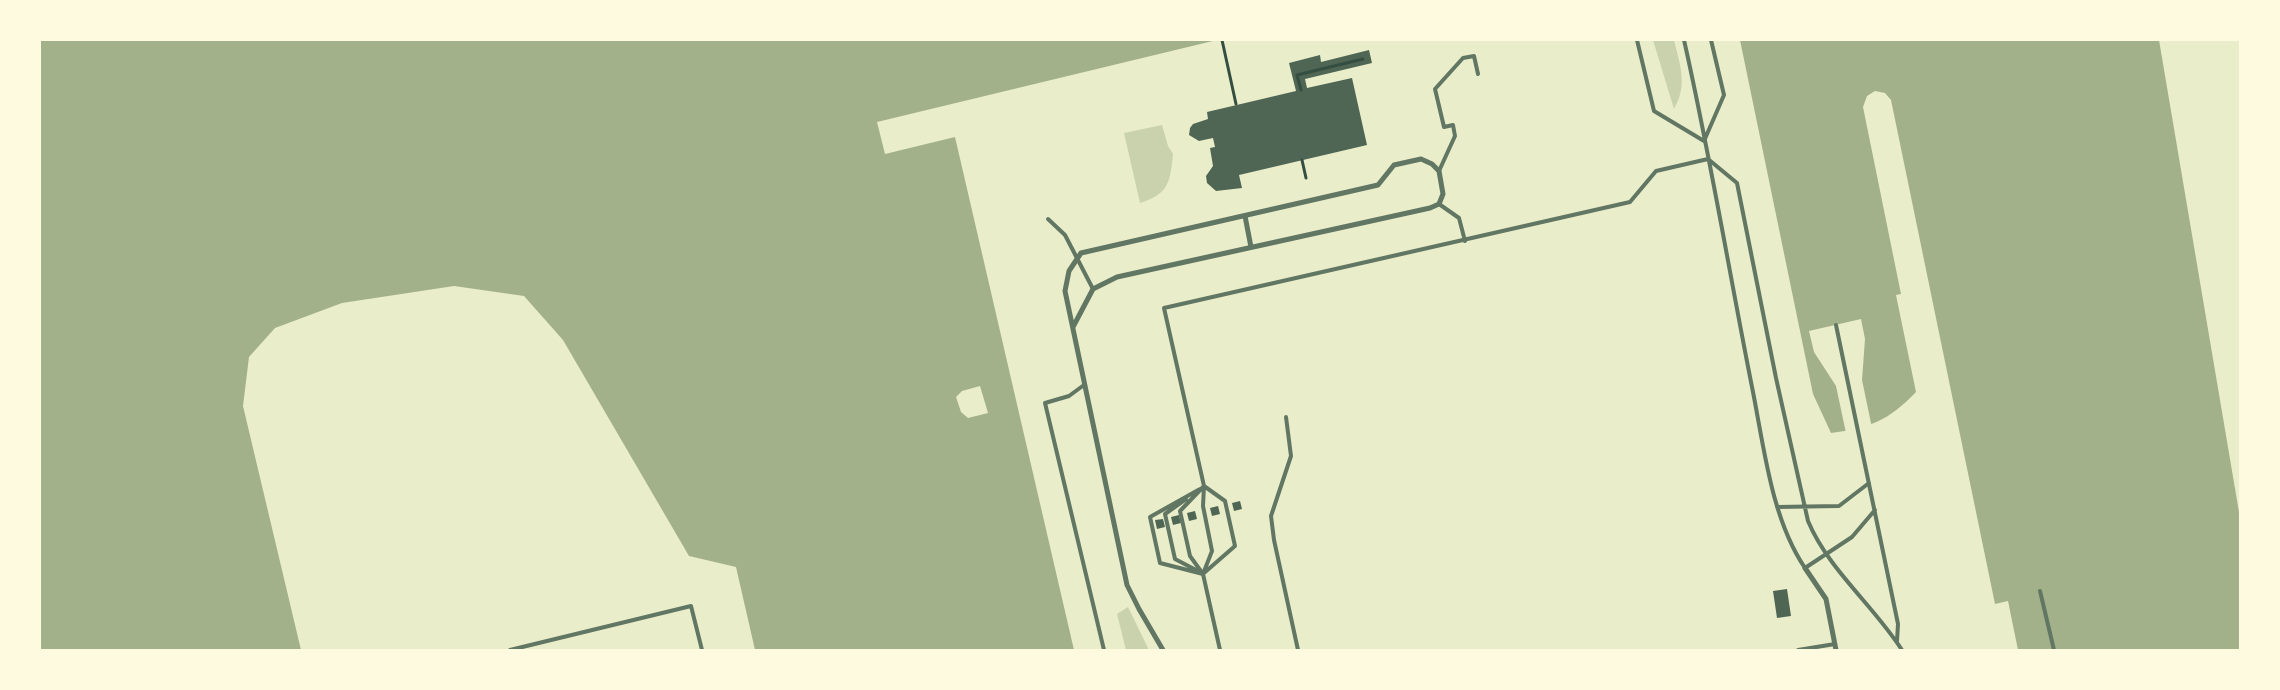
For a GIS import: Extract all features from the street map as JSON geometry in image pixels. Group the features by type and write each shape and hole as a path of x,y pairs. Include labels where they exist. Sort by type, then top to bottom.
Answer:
{"street":[{"path":"1073,327 1093,289 1117,276 1430,208 1439,204 1443,194 1439,172 1432,164 1421,159 1394,165 1378,185 1081,253 1069,271 1065,291 1127,585 1162,650"},
{"path":"1245,216 1251,247"},
{"path":"1805,568 1826,599 1835,647"}],"lane":[{"path":"1638,40 1654,111 1704,141"},
{"path":"1684,40 1698,101 1704,141 1777,507 1785,531 1805,568 1852,537 1875,510"},
{"path":"1704,141 1724,95 1711,40"},
{"path":"1439,172 1455,136 1453,125 1444,127 1435,89 1463,58 1474,56 1478,74"},
{"path":"1203,574 1212,551 1203,506 1204,486 1164,308 1630,202 1656,171 1708,159"},
{"path":"1708,159 1737,183 1804,506 1813,533 1827,554 1902,650"},
{"path":"1439,204 1459,218 1465,241"},
{"path":"1048,219 1065,236 1093,289"},
{"path":"1836,325 1898,624 1896,641"},
{"path":"1084,386 1069,396 1045,403 1104,650"},
{"path":"1286,417 1291,456 1271,516 1274,540 1298,650"},
{"path":"1777,507 1839,506 1869,483"},
{"path":"1203,574 1235,546 1225,501 1204,486"},
{"path":"1204,486 1180,511 1190,556 1203,574 1220,650"},
{"path":"1203,574 1175,560 1165,514 1204,486"},
{"path":"1203,574 1160,563 1150,517 1204,486"},
{"path":"2040,591 2054,650"},
{"path":"510,650 691,606 702,650"},
{"path":"1798,650 1835,647"}],"path":[{"path":"1222,40 1236,104"},
{"path":"1301,90 1298,75 1364,59"},
{"path":"1302,160 1306,178"}],"shaded area":[{"path":"40,40 1217,40 877,122 885,154 955,137 1074,650 755,650 736,567 689,556 563,340 524,296 454,286 342,303 275,328 249,357 243,406 301,650 40,650"},
{"path":"1653,40 1674,40 1682,83 1681,92 1674,109"},
{"path":"1740,40 2159,40 2240,518 2240,650 2018,650 2008,601 1995,604 1891,100 1885,93 1875,91 1867,96 1863,107 1901,294 1896,295 1916,392 1896,410 1878,422 1857,429 1831,433 1813,394"},
{"path":"1162,125 1168,146 1173,154 1171,172 1162,191 1140,203 1124,133"},
{"path":"1128,607 1149,650 1126,650 1117,614"}],"pier":[{"path":"1861,319 1865,339 1862,380 1872,428 1846,433 1836,386 1814,352 1809,331"},
{"path":"980,386 988,413 968,418 961,412 956,397 962,391"}],"building":[{"path":"1369,50 1372,63 1305,79 1307,88 1352,78 1367,145 1239,175 1242,188 1216,191 1207,183 1206,176 1213,166 1210,148 1215,147 1213,138 1199,141 1189,135 1193,124 1208,119 1207,112 1296,91 1289,63 1320,55 1321,62"},
{"path":"1240,501 1242,509 1234,511 1232,503"},
{"path":"1218,506 1220,514 1212,516 1210,508"},
{"path":"1195,511 1197,519 1189,521 1187,513"},
{"path":"1179,515 1181,523 1173,525 1171,517"},
{"path":"1163,519 1165,527 1157,529 1155,520"},
{"path":"1787,589 1791,616 1777,618 1773,591"}]}
